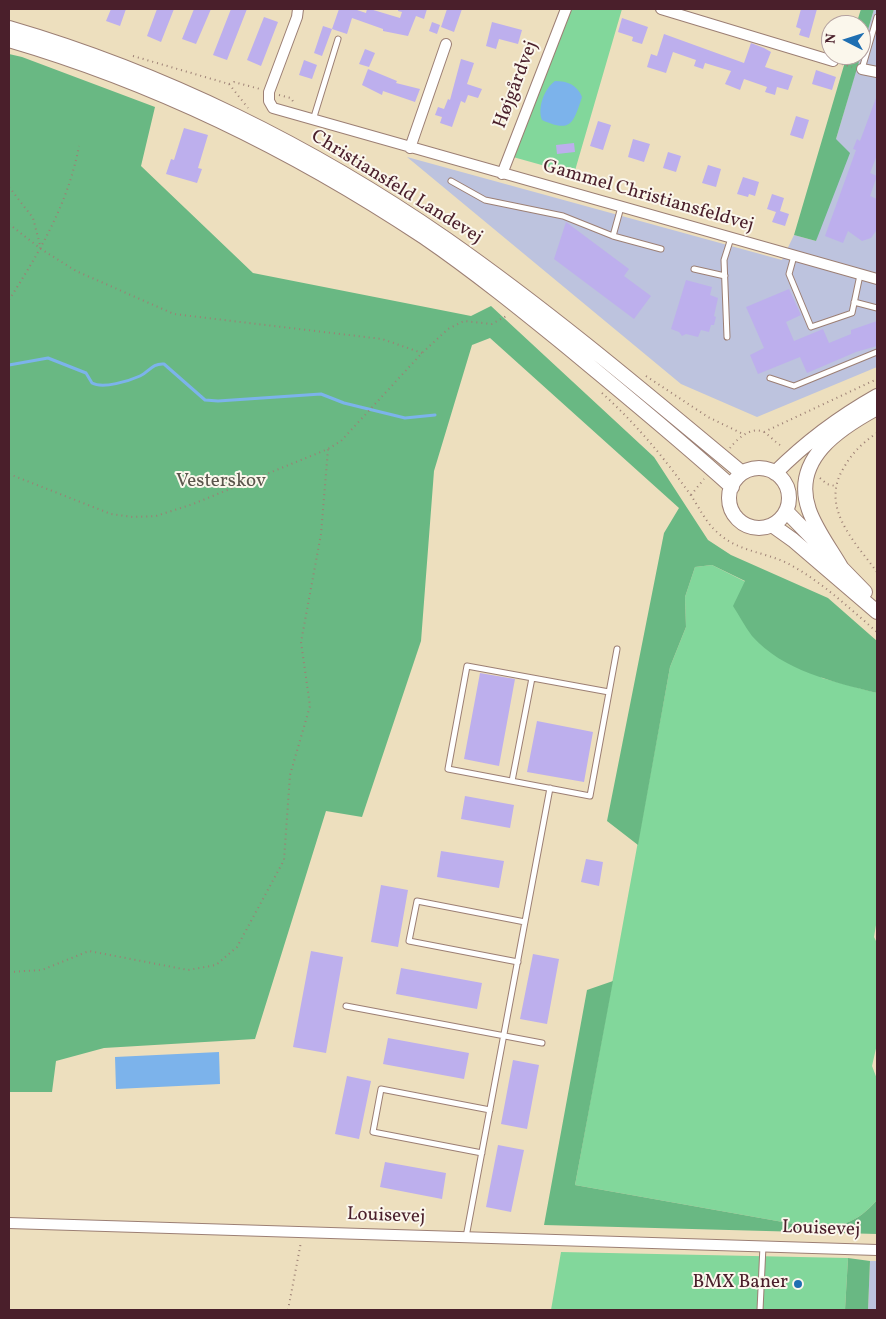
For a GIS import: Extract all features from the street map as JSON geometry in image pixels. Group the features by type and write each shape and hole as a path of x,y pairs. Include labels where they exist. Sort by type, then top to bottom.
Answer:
{"main road":[{"name":"Christiansfeld Landevej","path":"9,28 87,53 152,78 276,136 354,180 446,239 516,291 742,473"},
{"name":"Christiansfeld Landevej","path":"9,40 83,63 178,101 270,146 352,192 424,238 482,279 641,407 732,486"},
{"path":"775,473 802,446 825,428 877,396"},
{"path":"841,567 808,508 806,483 817,453 829,438 877,408"},
{"path":"759,468 775,473 784,482 788,493 786,511 772,525 754,528 738,520 730,504 732,486 742,473 759,468"},
{"path":"786,511 877,606"},
{"path":"772,525 793,540 877,612"}],"street":[{"name":"Gammel Christiansfeldvej","path":"298,9 297,17 269,92 269,101 273,108 877,279"},
{"name":"Højgårdvej","path":"502,174 566,9"},
{"path":"661,9 821,57"},
{"path":"410,148 446,44"},
{"path":"862,69 877,72"},
{"name":"Louisevej","path":"9,1223 877,1250"}],"lane":[{"path":"862,69 877,17"},
{"path":"312,120 338,39"},
{"path":"451,182 485,200 563,216 613,236 660,249"},
{"path":"613,236 621,207"},
{"path":"727,337 724,260 731,238"},
{"path":"794,256 789,274 811,327 852,313 860,275"},
{"path":"694,269 725,276"},
{"path":"854,302 877,308"},
{"path":"770,378 794,386 877,352"},
{"path":"609,692 467,666 448,769 590,796 617,649"},
{"path":"512,781 532,678"},
{"path":"466,1237 550,788"},
{"path":"518,962 409,941 417,901 525,922"},
{"path":"346,1006 542,1043"},
{"path":"482,1153 373,1132 379,1098 381,1090 490,1110"},
{"name":"Louisevej","path":"760,1310 763,1246"}],"path":[{"path":"848,65 862,69"},
{"path":"9,300 41,250 59,213 74,171 79,146"},
{"path":"9,187 33,218 41,250"},
{"path":"9,224 41,250 76,271 174,314 382,339 422,353"},
{"path":"9,474 111,514 133,518 156,516 193,504 328,449 341,441 422,353 448,329 464,321 492,324 510,314 503,309"},
{"path":"729,450 743,434 764,432 877,379"},
{"path":"596,388 659,452 691,494 705,519 730,543 786,563 800,571 826,588 877,632"},
{"path":"692,406 725,426 738,430 743,434"},
{"path":"764,432 780,445"},
{"path":"877,433 861,444 849,458 835,486 834,502 840,520 877,572"},
{"path":"9,972 42,970 89,951 188,970 216,964 237,947 284,860 290,775 310,706 301,642 321,534 328,449"},
{"path":"691,494 706,476"},
{"path":"820,478 827,484 835,486"},
{"path":"288,1310 303,1232"}],"shaded area":[{"path":"874,9 877,9 877,367 757,417 681,384 407,157 782,260 794,235 816,241 836,139 858,65 871,65 871,19"},
{"path":"870,1261 877,1261 877,1310 868,1310"}],"green space":[{"path":"571,9 622,9 574,174 513,157"},
{"path":"861,9 874,9 871,19 871,15 859,15"},
{"name":"Vesterskov","path":"9,54 22,57 155,107 141,166 253,273 471,316 491,306 654,457 708,540 731,555 828,598 877,641 877,693 810,674 779,658 752,636 733,606 745,581 712,565 695,567 685,597 686,627 670,667 638,845 607,821 664,533 679,508 490,338 472,345 434,471 421,641 362,817 326,811 255,1039 104,1048 56,1061 52,1092 9,1092"},
{"path":"844,65 858,65 836,139 850,153 816,241 794,235"},
{"path":"712,565 746,582 822,678 877,693 877,919 874,937 877,943 877,1044 872,1066 877,1079 877,1200 855,1219 831,1226 811,1227 575,1185 670,667 686,627 685,597 695,567"},
{"path":"613,981 575,1185 811,1227 831,1226 848,1222 862,1214 877,1200 877,1234 544,1225 587,990"},
{"path":"561,1252 848,1258 845,1310 551,1310"},
{"path":"848,1258 870,1261 868,1310 845,1310"}],"water":[{"path":"555,81 572,84 578,89 582,97 573,120 565,126 559,126 542,120 541,104 543,98 548,88"},
{"path":"219,1052 220,1084 116,1089 115,1057"}],"building":[{"path":"111,9 126,9 120,26 106,21"},
{"path":"157,9 174,9 161,42 147,36"},
{"path":"194,9 211,9 196,44 182,39"},
{"path":"231,9 247,9 227,60 213,55"},
{"path":"339,9 354,9 366,13 367,9 370,9 400,18 402,12 398,11 398,9 427,9 424,19 416,16 408,36 383,31 383,29 352,18 347,34 332,29"},
{"path":"447,9 462,9 454,32 441,27"},
{"path":"801,9 817,9 809,38 799,35 801,29 796,27"},
{"path":"264,17 278,22 261,66 247,60"},
{"path":"622,18 648,27 642,44 632,41 633,37 618,32"},
{"path":"432,22 440,25 437,34 429,31"},
{"path":"492,22 522,30 518,44 499,39 496,49 486,46"},
{"path":"323,26 332,29 322,56 314,53"},
{"path":"664,34 744,63 751,43 764,48 771,52 765,67 793,76 788,90 777,87 775,95 765,92 767,87 744,79 740,90 725,84 731,71 705,63 703,69 694,66 696,60 673,52 666,73 647,67 651,54 657,56"},
{"path":"365,49 375,53 369,67 359,64"},
{"path":"461,59 474,63 467,84 482,89 478,98 468,95 465,103 461,101 452,127 440,123 442,117 435,115 438,107 444,109 448,99 450,100"},
{"path":"304,60 317,65 312,79 299,75"},
{"path":"368,69 397,81 396,83 420,89 415,102 383,91 382,95 362,85"},
{"path":"816,70 836,77 832,90 812,84"},
{"path":"876,98 877,155 870,173 877,176 870,196 877,199 876,231 871,238 862,241 848,231 843,243 825,236 856,150 853,149 857,139 860,141"},
{"path":"796,116 809,120 803,139 790,135"},
{"path":"598,121 611,125 603,150 590,146"},
{"path":"184,128 208,135 198,168 202,169 197,183 166,174 171,159 174,160"},
{"path":"633,139 650,144 644,162 628,157"},
{"path":"574,143 575,152 557,154 556,145"},
{"path":"668,152 681,156 676,172 663,168"},
{"path":"708,165 721,169 716,187 702,183"},
{"path":"743,177 759,182 755,196 749,194 748,197 737,194"},
{"path":"772,194 784,198 780,211 789,214 785,226 772,222 776,212 767,209"},
{"path":"566,222 629,269 624,276 651,296 634,319 554,259"},
{"path":"686,280 712,287 710,295 718,298 714,325 711,325 709,332 701,330 698,337 686,334 682,336 679,332 671,329"},
{"path":"789,289 801,315 786,322 794,341 823,329 829,343 851,334 851,330 877,321 877,346 856,352 807,373 800,357 758,374 750,355 764,348 746,307"},
{"path":"480,673 515,679 499,766 464,759"},
{"path":"537,721 593,732 584,782 527,772"},
{"path":"465,796 514,805 510,828 461,819"},
{"path":"441,851 504,861 499,888 437,877"},
{"path":"586,859 603,862 599,886 581,882"},
{"path":"381,885 408,890 398,947 371,942"},
{"path":"311,951 343,957 326,1053 293,1047"},
{"path":"533,954 559,959 547,1024 520,1019"},
{"path":"401,968 482,983 477,1009 396,994"},
{"path":"388,1038 469,1053 464,1079 383,1064"},
{"path":"513,1060 539,1065 527,1129 501,1124"},
{"path":"347,1076 371,1081 359,1139 335,1134"},
{"path":"498,1145 524,1150 511,1212 486,1207"},
{"path":"385,1162 446,1173 442,1199 380,1187"}],"waterway":[{"path":"9,365 48,358 86,373 92,383 103,385 129,380 143,374 156,365 164,364 205,400 218,401 321,394 344,403 405,418 435,415"}],"place":[{"name":"BMX Baner","path":"798,1284"}]}
